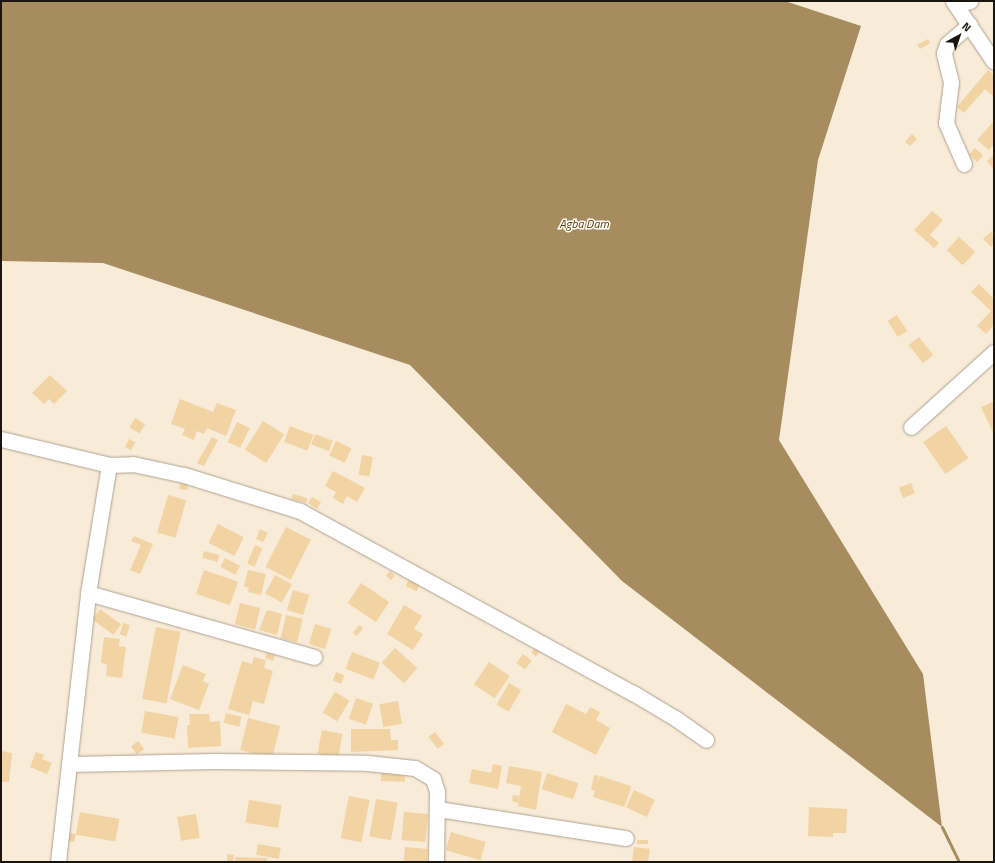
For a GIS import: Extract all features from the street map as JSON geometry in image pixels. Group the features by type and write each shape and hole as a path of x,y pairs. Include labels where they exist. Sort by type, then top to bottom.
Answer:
{"street":[{"path":"954,3 970,1"},
{"path":"954,3 970,24 994,62"},
{"path":"964,164 946,123 951,82 944,53 947,44 970,24"},
{"path":"911,427 994,352"},
{"path":"1,439 109,464 133,464 184,475 300,511 633,693 675,718 706,740"},
{"path":"58,862 88,593 109,464"},
{"path":"88,593 314,657"},
{"path":"70,764 229,761 367,763 415,768 433,779 437,791 438,809 436,862"},
{"path":"438,809 626,838"}],"water":[{"name":"Agba Dam","path":"1,1 785,1 861,26 818,160 779,440 923,674 942,827 622,581 410,365 103,263 1,261"}],"building":[{"path":"928,39 930,43 920,49 917,45"},
{"path":"988,70 994,75 994,97 985,89 964,113 957,107"},
{"path":"994,121 994,144 989,150 977,140"},
{"path":"912,134 917,139 910,146 905,142"},
{"path":"975,148 983,155 977,162 969,155"},
{"path":"994,155 994,170 987,161"},
{"path":"932,211 943,220 930,235 939,243 934,248 914,230"},
{"path":"992,231 994,244 991,247 983,239"},
{"path":"959,237 975,252 963,265 947,250"},
{"path":"979,284 994,299 994,325 986,334 977,326 991,311 971,292"},
{"path":"897,315 907,331 898,337 888,321"},
{"path":"919,337 933,355 923,363 909,345"},
{"path":"50,375 67,391 54,404 49,399 44,404 32,393"},
{"path":"180,399 213,412 217,403 236,410 226,436 207,428 204,434 197,431 194,440 182,435 185,429 171,424"},
{"path":"994,401 994,434 981,407"},
{"path":"135,418 145,424 140,434 129,427"},
{"path":"263,421 284,434 266,463 245,450"},
{"path":"237,422 250,428 240,448 228,442"},
{"path":"290,426 313,435 307,451 284,442"},
{"path":"946,426 968,458 945,474 923,442"},
{"path":"315,434 333,441 329,451 311,444"},
{"path":"212,437 218,440 204,466 197,463"},
{"path":"129,439 135,442 131,450 125,447"},
{"path":"336,441 351,448 345,463 329,456"},
{"path":"362,455 373,457 369,477 359,475"},
{"path":"333,471 365,488 357,502 347,496 343,504 333,498 336,492 325,486"},
{"path":"180,483 188,484 187,490 179,489"},
{"path":"911,483 915,493 903,498 899,488"},
{"path":"293,494 307,498 306,503 292,499"},
{"path":"168,495 186,500 176,538 157,532"},
{"path":"312,497 321,502 317,509 308,503"},
{"path":"218,524 244,537 234,556 208,543"},
{"path":"286,527 311,540 291,580 266,567"},
{"path":"260,529 268,533 263,542 256,539"},
{"path":"134,536 153,544 140,574 130,570 141,545 131,541"},
{"path":"255,545 262,548 255,567 247,563"},
{"path":"204,551 219,555 218,562 202,558"},
{"path":"225,558 240,566 235,575 220,567"},
{"path":"204,570 238,582 230,605 196,594"},
{"path":"248,570 266,574 261,595 248,592 249,588 244,586"},
{"path":"390,571 395,576 391,580 386,575"},
{"path":"275,575 292,584 282,602 265,594"},
{"path":"409,579 420,584 417,591 406,586"},
{"path":"361,583 389,602 376,622 348,603"},
{"path":"293,590 309,595 303,615 287,610"},
{"path":"240,603 260,608 255,629 235,624"},
{"path":"404,605 422,616 414,629 423,634 413,650 387,634"},
{"path":"100,609 121,624 113,635 92,620"},
{"path":"267,610 282,614 277,635 259,630"},
{"path":"286,615 303,619 297,642 281,638"},
{"path":"123,623 130,625 126,636 120,635"},
{"path":"315,624 331,629 325,649 309,644"},
{"path":"359,625 363,628 357,636 353,633"},
{"path":"156,627 181,632 167,703 142,699"},
{"path":"104,637 120,639 119,646 126,647 122,678 106,676 107,664 101,663"},
{"path":"395,648 417,668 404,683 382,663"},
{"path":"535,648 540,652 536,656 531,653"},
{"path":"352,652 380,663 374,680 346,669"},
{"path":"267,653 275,655 273,661 265,658"},
{"path":"523,654 532,661 525,669 516,663"},
{"path":"254,657 266,660 264,668 273,671 264,704 253,701 249,715 228,709 242,661 252,664"},
{"path":"489,662 510,676 495,698 474,684"},
{"path":"183,665 206,674 203,681 209,684 199,710 170,699"},
{"path":"336,672 344,675 341,684 333,680"},
{"path":"509,683 521,690 509,712 496,705"},
{"path":"335,692 350,701 337,721 323,713"},
{"path":"356,698 373,704 366,725 349,719"},
{"path":"398,701 402,724 383,727 379,704"},
{"path":"566,704 586,714 590,707 600,712 596,720 610,728 596,755 552,732"},
{"path":"145,711 178,717 175,739 141,733"},
{"path":"226,713 242,717 239,727 224,723"},
{"path":"189,714 209,714 210,722 220,721 221,746 188,748 187,725 190,725"},
{"path":"248,718 280,726 272,758 240,750"},
{"path":"351,729 390,729 391,740 398,740 398,750 351,752"},
{"path":"322,730 343,734 338,758 317,754"},
{"path":"435,732 444,744 438,749 429,737"},
{"path":"138,741 144,749 137,754 131,746"},
{"path":"1,751 12,753 9,782 1,782"},
{"path":"36,752 44,755 42,759 52,763 47,774 30,767"},
{"path":"493,764 502,766 498,789 469,783 472,769 491,773"},
{"path":"509,766 542,772 536,810 518,806 521,786 506,783"},
{"path":"381,771 405,772 405,782 381,781"},
{"path":"547,773 578,783 573,799 542,789"},
{"path":"594,775 599,776 596,791 591,790"},
{"path":"600,776 631,786 625,807 593,797"},
{"path":"634,790 655,800 647,817 626,807"},
{"path":"513,795 519,796 518,803 512,801"},
{"path":"349,796 370,800 361,842 341,838"},
{"path":"376,799 398,803 391,840 369,836"},
{"path":"249,800 282,805 278,828 245,823"},
{"path":"809,807 847,809 846,833 833,833 833,837 808,836"},
{"path":"80,812 119,819 115,842 76,835"},
{"path":"404,812 428,814 425,842 402,840"},
{"path":"196,814 200,838 181,841 177,817"},
{"path":"451,832 486,842 480,860 446,850"},
{"path":"69,833 76,834 74,842 67,841"},
{"path":"637,840 648,840 648,844 637,844"},
{"path":"258,844 281,848 279,859 256,855"},
{"path":"405,847 428,849 427,862 404,862"},
{"path":"634,847 650,849 648,862 632,862"},
{"path":"227,854 234,855 233,862 227,862"},
{"path":"235,857 267,858 267,862 235,862"}],"waterway":[{"path":"942,827 959,862"}]}
